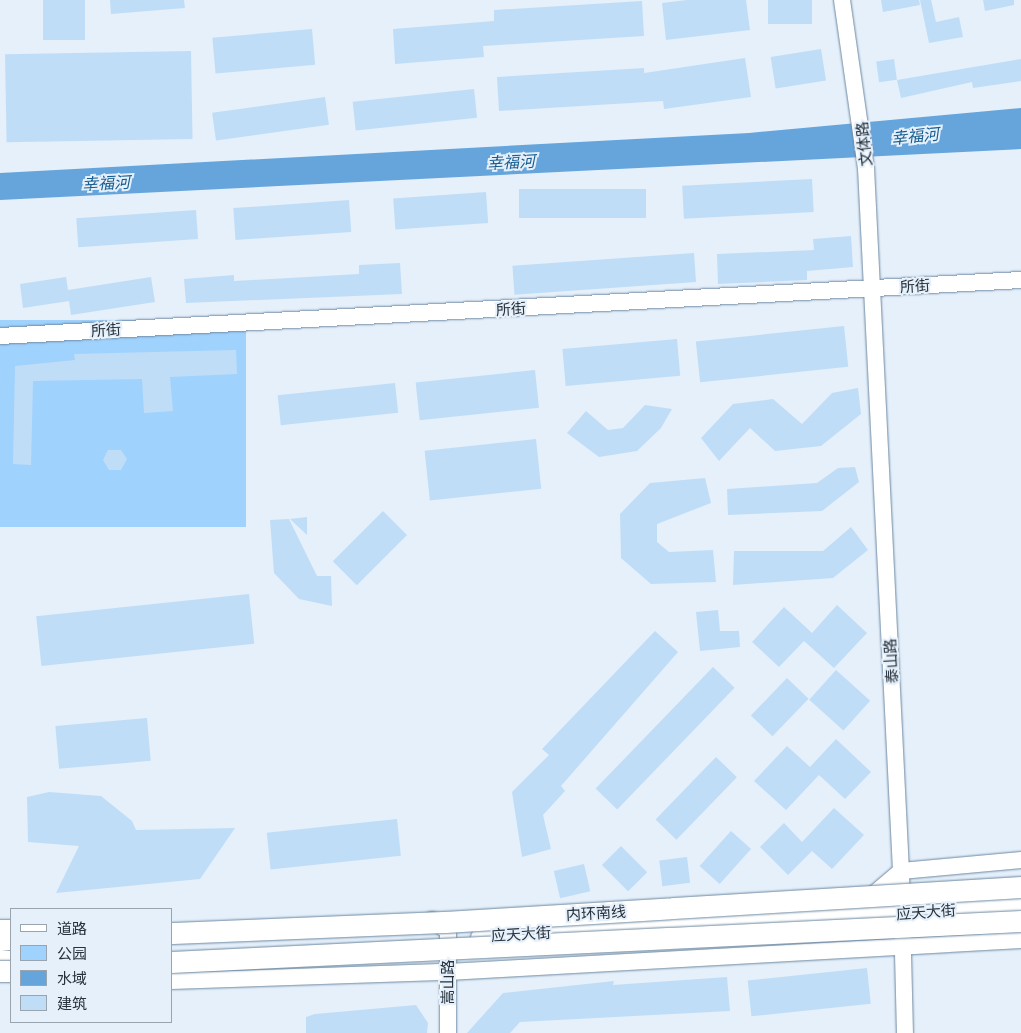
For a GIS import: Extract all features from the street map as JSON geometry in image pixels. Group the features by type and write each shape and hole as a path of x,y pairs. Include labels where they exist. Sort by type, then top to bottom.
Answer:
{"highway":[{"name":"内环南线","path":"172,933 445,922 1021,887"},
{"name":"内环南线","path":"172,962 1021,920"}],"main road":[{"name":"应天大街","path":"172,942 448,935 862,903 903,907 1021,892"},
{"name":"应天大街","path":"172,952 903,907 1021,905"}],"street":[{"name":"文体路","path":"842,0 861,122 873,288"},
{"name":"所街","path":"0,336 1021,280"},
{"name":"泰山路","path":"873,288 903,907 905,1033"},
{"path":"862,903 901,870 1021,860"},
{"path":"172,923 425,915 448,935"},
{"name":"嵩山路","path":"448,935 448,1033"},
{"path":"172,981 448,972 1021,940"}],"green space":[{"path":"0,320 246,320 246,527 0,527"}],"water":[{"name":"幸福河","path":"1021,108 1021,149 0,200 0,173 749,133"}],"building":[{"path":"43,0 85,0 85,40 43,40"},
{"path":"110,0 184,0 185,8 111,14"},
{"path":"687,0 746,0 750,30 666,40 662,3"},
{"path":"768,0 812,0 812,24 768,24"},
{"path":"881,0 919,0 920,5 883,12"},
{"path":"920,0 931,0 936,22 959,17 963,37 929,43"},
{"path":"983,0 1014,0 1014,5 985,11"},
{"path":"642,1 644,36 483,46 484,57 395,64 393,29 494,21 494,10"},
{"path":"312,29 315,65 216,74 212,38"},
{"path":"821,49 826,81 776,89 771,57"},
{"path":"191,51 193,139 7,142 5,54"},
{"path":"745,58 751,97 664,109 663,101 499,111 497,77 644,68 644,73"},
{"path":"894,59 897,80 879,82 876,62"},
{"path":"1021,59 1021,81 973,88 972,82 901,98 897,80"},
{"path":"474,89 477,118 356,131 353,102"},
{"path":"325,97 329,125 216,141 212,113"},
{"path":"812,179 814,212 684,219 682,186"},
{"path":"519,189 646,189 646,218 519,218"},
{"path":"486,192 488,223 395,229 393,198"},
{"path":"349,200 351,232 236,240 233,208"},
{"path":"196,210 198,239 78,247 76,218"},
{"path":"851,236 853,267 807,271 807,280 718,284 717,254 814,250 813,239"},
{"path":"694,253 696,282 514,295 512,266"},
{"path":"400,263 402,294 186,303 184,279 234,275 234,281 359,274 359,265"},
{"path":"66,277 68,290 151,277 155,302 71,315 69,301 23,308 20,284"},
{"path":"844,326 848,367 700,382 696,342"},
{"path":"677,339 680,376 566,386 562,349"},
{"path":"236,350 237,374 170,377 173,411 144,413 142,379 33,381 31,465 13,464 15,366 75,360 74,354"},
{"path":"535,370 539,408 420,420 416,383"},
{"path":"395,383 398,413 281,425 278,395"},
{"path":"858,388 861,414 821,446 775,451 750,428 719,461 701,438 733,404 773,399 802,424 832,393"},
{"path":"645,405 672,409 661,428 637,451 599,457 567,433 586,411 608,430 623,428"},
{"path":"536,439 541,489 430,500 425,451"},
{"path":"108,450 121,450 127,459 121,470 109,470 103,460"},
{"path":"855,467 859,482 822,511 728,515 727,489 817,483 838,468"},
{"path":"705,478 711,503 657,524 657,542 669,552 713,550 716,582 651,584 621,558 620,514 650,483"},
{"path":"383,511 407,535 357,585 333,561"},
{"path":"307,517 307,535 290,519"},
{"path":"289,519 317,576 331,576 332,606 299,599 274,573 270,520"},
{"path":"851,527 868,550 833,578 733,585 734,551 823,551"},
{"path":"249,594 254,644 41,666 36,616"},
{"path":"837,605 867,633 834,668 804,641 779,667 752,642 784,607 812,633"},
{"path":"718,610 720,631 739,631 740,647 700,651 696,612"},
{"path":"655,631 678,652 561,786 565,791 543,815 551,849 522,857 512,792 549,755 542,749"},
{"path":"713,667 735,688 617,809 596,789"},
{"path":"836,670 870,701 843,731 809,700"},
{"path":"787,678 809,699 772,736 751,715"},
{"path":"147,718 151,761 59,769 55,726"},
{"path":"836,739 871,772 845,799 819,775 786,810 754,781 787,746 810,767"},
{"path":"716,757 737,777 676,840 656,820"},
{"path":"49,792 101,796 132,821 136,830 235,828 200,879 56,893 79,846 28,842 27,797"},
{"path":"834,808 864,835 832,869 812,851 788,875 760,847 784,823 802,842"},
{"path":"397,819 401,856 271,869 267,833"},
{"path":"731,831 751,849 720,884 700,866"},
{"path":"621,846 647,872 628,891 602,865"},
{"path":"687,857 690,883 662,886 659,860"},
{"path":"584,864 590,891 560,898 554,871"},
{"path":"867,968 871,1004 751,1016 748,981"},
{"path":"727,977 730,1011 520,1022 510,1033 467,1033 503,993 614,981 613,985"},
{"path":"416,1005 428,1023 427,1033 306,1033 306,1017 315,1014"}]}
